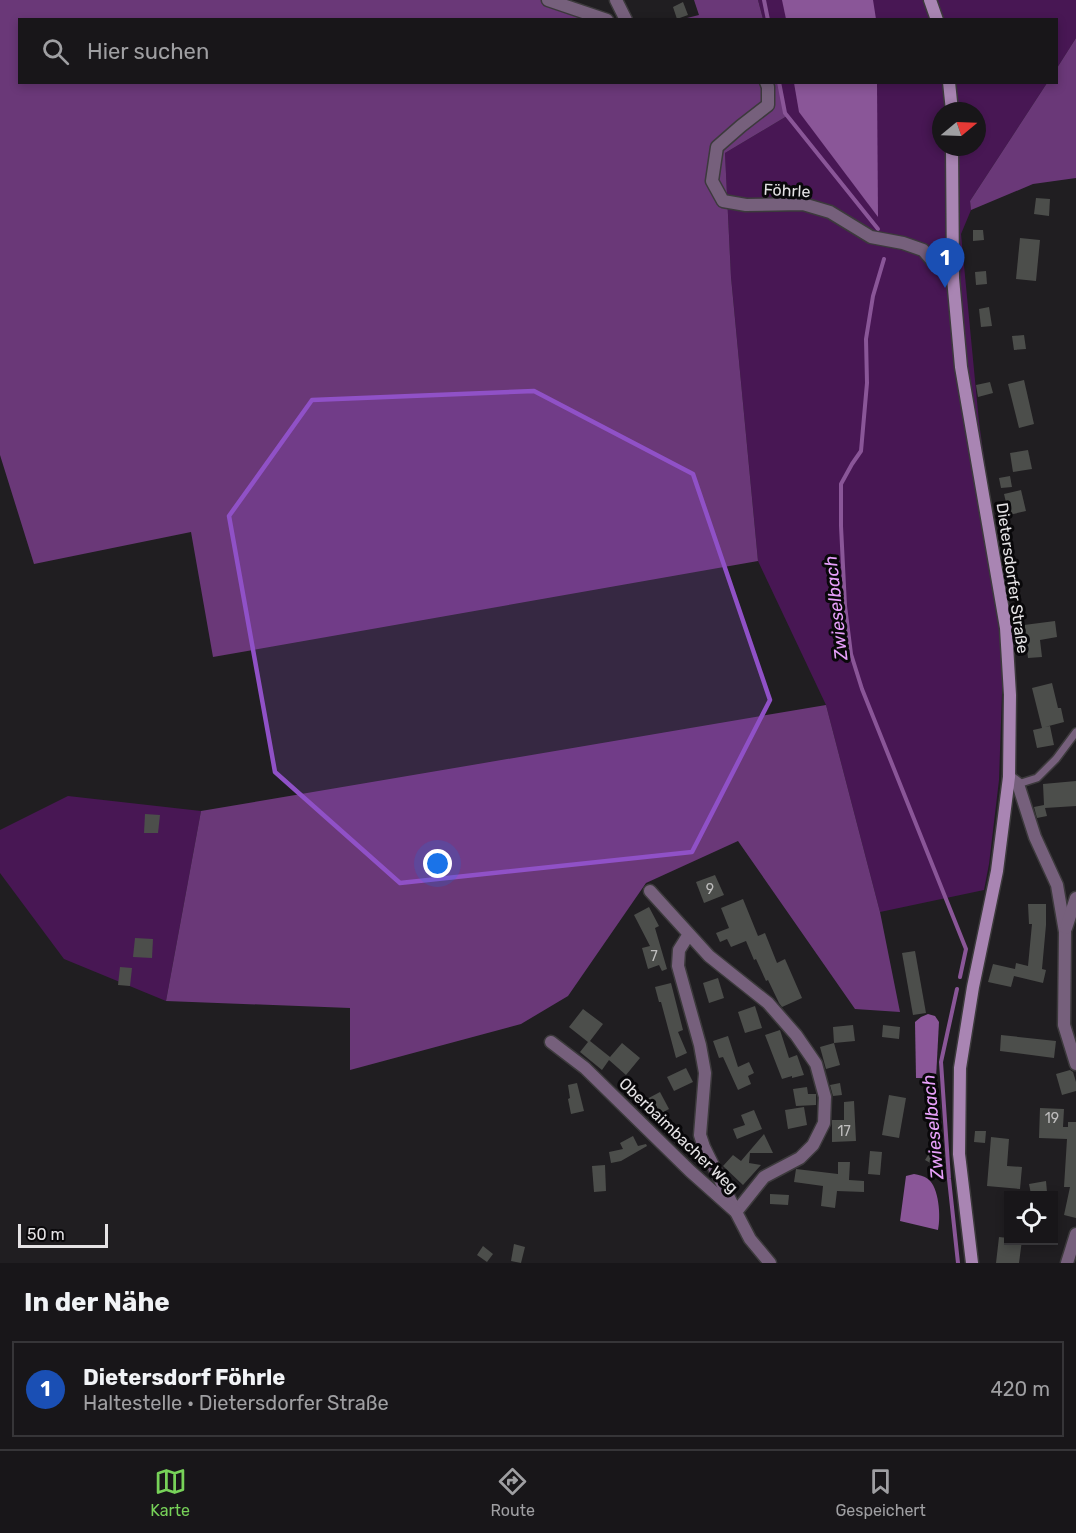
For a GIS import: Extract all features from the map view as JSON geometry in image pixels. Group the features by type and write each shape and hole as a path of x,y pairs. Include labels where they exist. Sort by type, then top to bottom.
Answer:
{"street":[{"path":"548,0 601,18"},
{"path":"616,0 625,18"},
{"path":"930,0 936,18"},
{"name":"Föhrle","path":"767,84 768,105 717,147 712,181 723,201 746,205 803,204 830,212 871,237 903,243 923,250 936,265 953,278"},
{"path":"949,84 951,102"},
{"name":"Dietersdorfer Straße","path":"952,156 953,278 961,367 1006,628 1014,781 998,871 973,987 960,1068 959,1154 972,1263"},
{"path":"1014,781 1035,837 1057,885 1065,932 1064,1025 1076,1065"},
{"path":"1057,885 1076,891"},
{"path":"650,891 709,956 768,1003 796,1035 816,1064 825,1097 824,1123 813,1145 800,1158 764,1177 736,1212 700,1135 705,1073 700,1045 678,966 679,950 689,934"},
{"path":"1065,932 1076,898"},
{"name":"Oberbaimbacher Weg","path":"551,1042 585,1068 690,1171 736,1212 750,1239 770,1263"},
{"path":"1067,1263 1076,1234"}],"lane":[{"path":"1014,781 1037,778 1056,759 1076,732"}],"highlighted area":[{"path":"534,391 693,474 770,700 692,852 400,883 275,772 229,516 312,400"}],"shaded area":[{"path":"0,0 548,0 600,18 18,18 18,84 778,84 787,116 725,153 731,277 758,561 213,657 191,532 34,564 0,455"},
{"path":"694,0 758,0 763,18 687,18 699,15"},
{"path":"758,0 1076,0 1076,38 1058,66 1058,18 763,18"},
{"path":"782,0 873,0 876,18 786,18"},
{"path":"1076,38 1076,178 1033,184 971,210 970,201 1046,84 1058,84 1058,66"},
{"path":"778,84 1046,84 970,201 971,210 961,234 979,422 1005,607 999,780 984,890 880,912 826,705 758,561 731,277 725,153 787,116"},
{"path":"794,84 877,84 878,217 799,112"},
{"path":"826,705 880,912 900,1012 855,1009 738,841 646,883 568,996 521,1024 350,1070 350,1008 166,1001 201,811"},
{"path":"68,796 201,811 166,1001 64,959 0,873 0,830"},
{"path":"928,1014 935,1016 939,1022 936,1078 916,1078 915,1022"},
{"path":"914,1174 928,1179 935,1189 939,1210 938,1230 900,1221 906,1176"}],"building":[{"path":"683,2 688,15 677,18 673,7"},
{"path":"1036,198 1050,199 1049,216 1034,214"},
{"path":"973,230 983,230 984,240 973,241"},
{"path":"1020,238 1040,240 1036,281 1016,279"},
{"path":"986,271 987,284 976,285 975,272"},
{"path":"989,307 992,326 981,327 979,309"},
{"path":"1024,335 1026,349 1014,350 1012,336"},
{"path":"1024,380 1034,424 1019,428 1008,384"},
{"path":"990,382 993,393 978,397 976,385"},
{"path":"1028,450 1032,469 1013,472 1010,453"},
{"path":"1010,476 1012,487 1001,488 999,478"},
{"path":"1021,490 1026,511 1009,515 1004,494"},
{"path":"1055,621 1057,637 1040,640 1042,657 1028,658 1024,625"},
{"path":"1052,683 1064,722 1045,727 1050,726 1054,745 1037,748 1033,730 1042,728 1032,688"},
{"path":"1076,781 1076,806 1045,808 1047,816 1037,818 1034,807 1044,805 1043,784"},
{"path":"145,814 160,815 158,833 144,833"},
{"path":"715,875 724,895 704,903 696,882"},
{"path":"743,899 758,936 765,933 777,963 785,959 802,998 782,1007 756,959 754,960 746,941 731,947 727,939 720,942 716,933 729,928 721,908"},
{"path":"1028,904 1046,904 1042,969 1046,970 1043,983 1014,976 1011,987 988,982 993,964 1015,969 1016,963 1028,966 1032,924 1029,924"},
{"path":"649,907 659,926 655,928 667,969 662,971 659,965 648,969 642,948 650,946 634,915"},
{"path":"135,938 153,939 152,958 133,957"},
{"path":"915,951 926,1013 913,1015 902,953"},
{"path":"120,967 132,968 130,986 118,985"},
{"path":"718,978 724,998 709,1003 703,983"},
{"path":"671,983 683,1030 678,1032 687,1053 676,1058 655,987"},
{"path":"755,1006 762,1028 745,1033 738,1012"},
{"path":"583,1009 603,1024 590,1041 610,1057 622,1043 640,1058 626,1075 609,1060 602,1070 580,1052 588,1042 569,1027"},
{"path":"853,1025 855,1041 834,1043 833,1027"},
{"path":"883,1025 900,1027 899,1039 882,1037"},
{"path":"780,1030 789,1058 797,1055 804,1075 782,1079 765,1035"},
{"path":"1001,1035 1056,1041 1054,1058 1000,1051"},
{"path":"728,1036 738,1067 749,1062 754,1073 748,1076 751,1084 738,1090 723,1057 719,1058 713,1041"},
{"path":"834,1043 840,1065 826,1069 820,1047"},
{"path":"686,1068 693,1082 674,1091 667,1077"},
{"path":"1070,1070 1076,1082 1076,1091 1062,1095 1056,1074"},
{"path":"627,1077 634,1084 627,1092 620,1085"},
{"path":"577,1083 584,1111 571,1114 568,1085"},
{"path":"840,1083 842,1095 833,1096 830,1085"},
{"path":"807,1087 808,1094 816,1094 816,1105 796,1106 793,1089"},
{"path":"660,1092 669,1109 654,1117 645,1100"},
{"path":"889,1095 906,1098 899,1138 882,1135"},
{"path":"854,1101 856,1141 832,1142 832,1120 844,1120 844,1102"},
{"path":"804,1107 807,1125 788,1129 785,1110"},
{"path":"1040,1108 1064,1109 1063,1127 1068,1127 1068,1122 1076,1122 1076,1218 1064,1215 1070,1187 1064,1187 1067,1139 1039,1138"},
{"path":"754,1110 762,1129 737,1139 733,1129 745,1125 741,1115"},
{"path":"975,1131 986,1131 985,1143 974,1142"},
{"path":"764,1134 773,1153 750,1153 749,1163 761,1165 743,1185 723,1166 733,1155 741,1161"},
{"path":"633,1136 638,1146 646,1144 647,1146 621,1161 611,1163 609,1152 623,1149 620,1143"},
{"path":"991,1137 1009,1139 1007,1166 1022,1167 1020,1189 987,1186"},
{"path":"932,1149 942,1156 936,1166 925,1160"},
{"path":"870,1151 882,1152 880,1175 868,1174"},
{"path":"838,1162 850,1162 849,1180 864,1181 864,1192 837,1191 835,1208 821,1206 823,1186 794,1182 796,1169 838,1174"},
{"path":"605,1165 606,1191 594,1192 592,1166"},
{"path":"1046,1181 1047,1191 1030,1191 1029,1184"},
{"path":"770,1194 789,1195 788,1205 770,1204"},
{"path":"999,1237 1004,1238 1004,1245 1021,1245 1019,1263 996,1263"},
{"path":"514,1244 525,1247 521,1263 511,1261"},
{"path":"483,1246 493,1254 487,1262 477,1255"}],"waterway":[{"name":"Zwieselbach","path":"764,0 768,18"},
{"name":"Zwieselbach","path":"779,84 785,113 878,229"},
{"name":"Zwieselbach","path":"884,259 873,296 866,339 867,383 861,451 841,484 845,606 851,654 862,689 966,949 960,977"},
{"name":"Zwieselbach","path":"957,989 941,1062 949,1179 958,1263"}],"place":[{"name":"Dietersdorf Föhrle","path":"945,288"}]}
